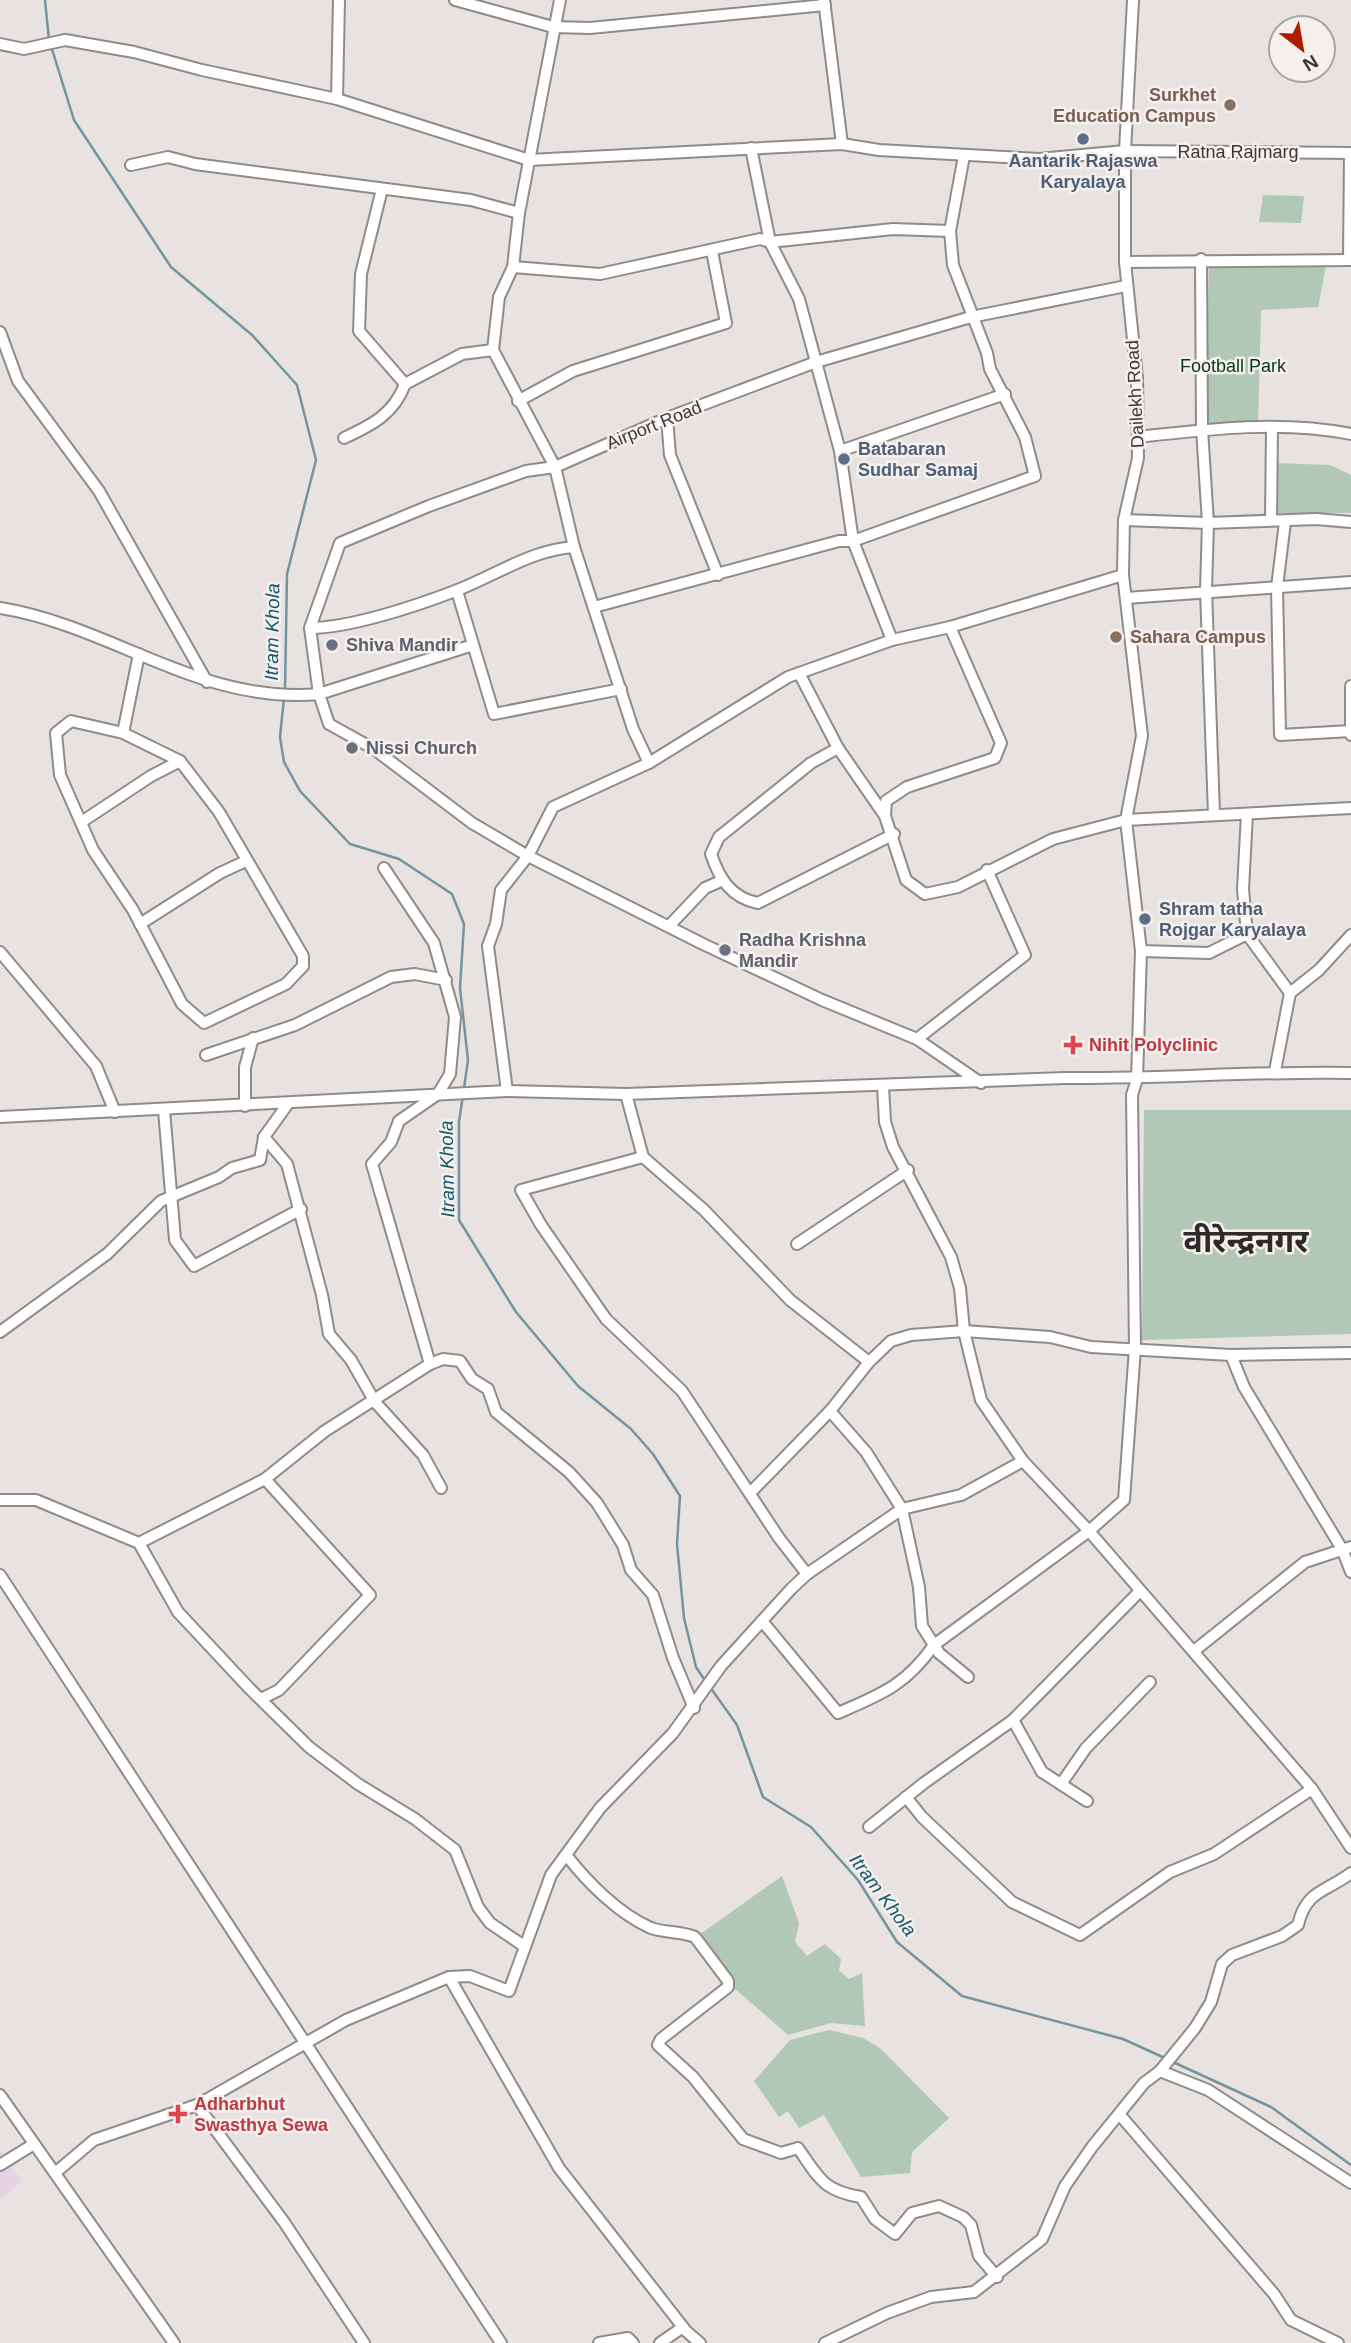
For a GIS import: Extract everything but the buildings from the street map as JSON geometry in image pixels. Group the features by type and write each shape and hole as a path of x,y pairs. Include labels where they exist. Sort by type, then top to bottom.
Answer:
{"street":[{"path":"337,99 339,0"},
{"path":"455,0 553,27 590,28 824,3 842,144"},
{"path":"560,0 519,213 513,267 499,297 493,350 555,467 574,547 633,729 649,764"},
{"name":"Dailekh Road","path":"762,1621 838,1713 886,1692 916,1671 934,1645 1089,1531 1124,1500 1135,1348 1132,1095 1137,1079 1141,951 1126,820 1142,736 1123,575 1124,520 1138,458 1137,378 1125,262 1125,152 1133,0"},
{"path":"0,44 24,49 65,40 134,52 202,70 337,99 529,160"},
{"name":"Ratna Rajmarg","path":"529,160 842,144 964,156 1059,159 1125,152 1350,153"},
{"path":"751,148 769,242 799,299 840,451 853,541 892,640"},
{"path":"1125,262 1201,259 1350,260 1350,153"},
{"path":"594,607 838,541 853,541 1035,476 1025,437 990,369 987,353 953,265 950,231 964,156"},
{"path":"131,164 168,157 195,164 471,200 519,213"},
{"path":"382,189 361,274 359,331 405,384"},
{"path":"513,267 600,274 761,239 769,242 893,229 950,231"},
{"path":"518,401 573,371 726,323 712,251"},
{"path":"1201,259 1202,429 1208,523 1206,590 1214,814"},
{"name":"Airport Road","path":"981,1083 917,1039 822,1000 669,926 528,856 472,822 374,749 329,724 319,694 310,628 340,543 514,475 555,467 667,418 816,362 971,317 1126,286"},
{"path":"0,332 18,382 99,491 207,682"},
{"path":"344,438 373,425 398,404 405,384 462,354 493,350"},
{"path":"840,451 1005,394"},
{"path":"667,418 670,455 718,575"},
{"path":"1271,520 1272,427"},
{"path":"1138,437 1202,429 1272,427 1351,434"},
{"path":"1124,520 1208,523 1317,519 1351,522"},
{"path":"1284,522 1277,587 1280,735 1351,733 1351,686"},
{"path":"310,628 332,628 457,591 549,549 574,547"},
{"path":"507,1091 488,946 496,924 501,890 528,856 553,807 649,764 799,673 892,640 950,627 1123,575"},
{"path":"1126,598 1206,590 1351,582"},
{"path":"457,591 494,714 621,689"},
{"path":"0,608 17,611 139,654 207,682 262,694 319,694 473,645"},
{"path":"886,816 886,802 891,795 907,787 995,758 1001,743 950,627"},
{"path":"123,733 139,654"},
{"path":"799,673 838,748 886,816 894,834 906,880 926,894 958,887 1053,839 1126,820 1351,807"},
{"path":"71,721 123,733 180,761 219,812 303,956 303,966 286,984 204,1023 182,1004 140,924 93,850 83,821 61,775 56,733 71,721"},
{"path":"838,748 811,763 719,837 710,854 721,881 744,901 758,903 894,834"},
{"path":"83,821 151,776 180,761"},
{"path":"1247,814 1243,889 1247,934 1290,993"},
{"path":"140,924 220,873 246,861"},
{"path":"384,868 434,943 455,1017 450,1074 442,1094 400,1121 391,1142 372,1164 430,1364"},
{"path":"917,1039 1026,955 987,870"},
{"path":"669,926 705,888 721,881"},
{"path":"1141,951 1209,953 1247,934"},
{"path":"1275,1071 1290,993 1339,950 1351,935"},
{"path":"1339,950 1351,958"},
{"path":"0,952 96,1066 115,1112"},
{"path":"206,1055 327,1011 391,977 415,974 446,980"},
{"path":"244,1106 245,1067 253,1038"},
{"path":"0,1117 507,1091 626,1094 1065,1078 1137,1079 1275,1071 1351,1073"},
{"path":"883,1086 885,1122 893,1147 908,1170 951,1257 960,1288 964,1332 981,1400 1023,1461 1089,1531 1312,1789 1351,1848"},
{"path":"626,1094 643,1157 704,1210 790,1300 869,1362"},
{"path":"0,1332 107,1254 161,1201 219,1177 233,1168 260,1160 264,1138 286,1104"},
{"path":"164,1110 175,1240 194,1266 301,1209"},
{"path":"264,1138 287,1164 301,1209 329,1334 351,1360 375,1402 423,1455 440,1488"},
{"path":"643,1157 522,1190 541,1225 606,1319 682,1391 807,1574"},
{"path":"797,1244 908,1170"},
{"path":"751,1492 830,1410 869,1362 891,1341 911,1335 964,1332 1050,1337 1091,1347 1231,1355 1351,1353"},
{"path":"1231,1355 1244,1387 1347,1548 1351,1572"},
{"path":"139,1543 265,1479 325,1431 375,1402 430,1364 443,1359 460,1360 472,1379 488,1390 496,1412 569,1472 597,1503 622,1545 631,1570 653,1595 673,1658 694,1708"},
{"path":"830,1410 866,1452 902,1509 919,1587 922,1626 939,1653 968,1677"},
{"path":"55,2173 94,2140 197,2105 346,2020 449,1977 470,1976 509,1992 551,1875 600,1808 637,1772 694,1708 721,1666 807,1574 902,1509 961,1495 1023,1461"},
{"path":"261,1699 279,1690 370,1595 265,1479"},
{"path":"0,1500 36,1500 139,1543 178,1612 261,1699 309,1747 358,1784 415,1819 455,1850 478,1907 490,1923 524,1946"},
{"path":"1194,1651 1305,1563 1347,1548"},
{"path":"0,1575 501,2343"},
{"path":"869,1827 1013,1720 1139,1592"},
{"path":"1061,1784 1086,1748 1150,1682"},
{"path":"1013,1720 1042,1772 1087,1801"},
{"path":"906,1797 922,1817 1012,1902 1080,1935 1170,1872 1213,1854 1312,1789"},
{"path":"567,1856 586,1881 632,1916 652,1928 695,1937 728,1981 728,1987 660,2039 658,2045 693,2077 743,2139 781,2153 798,2148 820,2179 837,2193 861,2197 875,2219 894,2234 912,2213 939,2206 963,2217 976,2237 979,2256 997,2277"},
{"path":"825,2343 887,2313 931,2297 974,2292 997,2277 1042,2239 1065,2186 1144,2083 1160,2071 1184,2044 1211,2002 1222,1964 1232,1955 1282,1936 1298,1925 1302,1908 1316,1892 1351,1873"},
{"path":"449,1977 559,2168 683,2327 700,2343"},
{"path":"1160,2071 1208,2090 1351,2183"},
{"path":"0,2095 174,2343"},
{"path":"197,2105 284,2221 364,2343"},
{"path":"1120,2115 1274,2294 1291,2320 1338,2343"},
{"path":"0,2165 34,2144"},
{"path":"660,2343 683,2327"},
{"path":"600,2343 628,2338 633,2343"}],"shaded area":[{"path":"0,2150 22,2181 0,2199"}],"green space":[{"path":"1263,195 1304,196 1301,223 1259,222"},
{"name":"Football Park","path":"1326,266 1318,307 1261,310 1258,422 1205,424 1209,267"},
{"path":"1276,463 1330,465 1351,475 1351,513 1277,513 1274,505"},
{"path":"1144,1110 1351,1110 1351,1334 1142,1340"},
{"path":"782,1876 799,1923 795,1942 807,1956 825,1944 841,1959 839,1970 849,1979 862,1973 865,2026 831,2023 788,2035 734,1988 731,1979 699,1935"},
{"path":"829,2030 863,2038 880,2048 949,2118 912,2152 910,2173 861,2177 824,2115 799,2128 788,2111 779,2117 754,2081 790,2040"}],"waterway":[{"name":"Itram Khola","path":"45,0 49,40"},
{"name":"Itram Khola","path":"51,46 74,120 171,267 252,335 297,385 316,460 287,574 285,691"},
{"name":"Itram Khola","path":"284,698 280,737 284,762 300,791 350,844 399,859 452,894 464,924 460,988 468,1060 464,1088"},
{"name":"Itram Khola","path":"463,1095 459,1122 459,1220 516,1312 578,1386 631,1429 653,1454 680,1496 677,1544 684,1618 696,1667 706,1682"},
{"name":"Itram Khola","path":"710,1687 737,1725 763,1797 811,1827 858,1880 897,1942 962,1996 1123,2039 1167,2059"},
{"name":"Itram Khola","path":"1173,2062 1271,2107 1351,2165"}],"place":[{"name":"Surkhet Education Campus","path":"1230,105"},
{"name":"Aantarik Rajaswa Karyalaya","path":"1083,139"},
{"name":"Batabaran Sudhar Samaj","path":"844,459"},
{"name":"Sahara Campus","path":"1116,637"},
{"name":"Shiva Mandir","path":"332,645"},
{"name":"Nissi Church","path":"352,748"},
{"name":"Shram tatha Rojgar Karyalaya","path":"1145,919"},
{"name":"Radha Krishna Mandir","path":"725,950"},
{"name":"Nihit Polyclinic","path":"1073,1045"},
{"name":"Adharbhut Swasthya Sewa","path":"178,2114"}],"district":[{"name":"वीरेन्द्रनगर","path":"1246,1241"}]}
